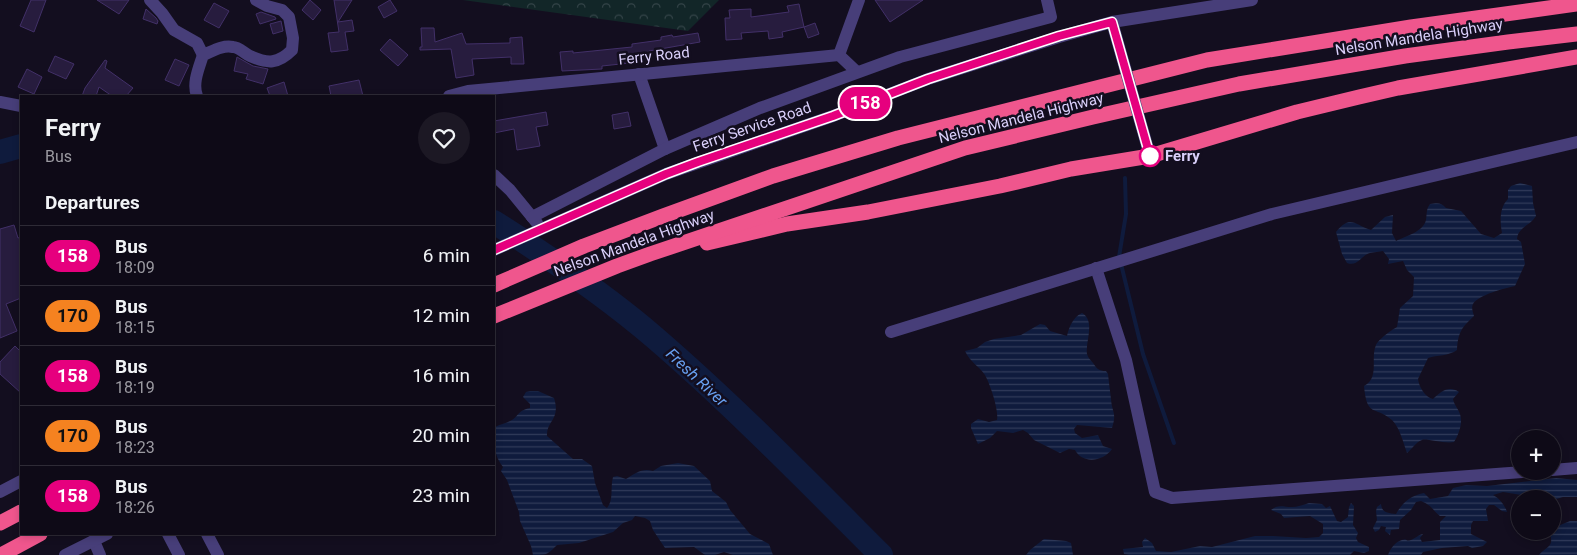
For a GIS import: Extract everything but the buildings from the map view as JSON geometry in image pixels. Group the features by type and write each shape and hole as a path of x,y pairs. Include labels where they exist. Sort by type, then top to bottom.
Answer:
{"highway":[{"name":"Nelson Mandela Highway","path":"495,285 584,246 773,176 898,138 1207,60 1411,27 1577,4"},
{"name":"Nelson Mandela Highway","path":"495,316 616,266 965,148 1239,84 1405,56 1577,34"},
{"path":"650,254 719,241 786,224 868,212 1000,186 1071,169 1150,156 1297,112 1359,97 1398,88 1577,57"},
{"path":"0,523 20,513"},
{"path":"1,555 38,535"}],"street":[{"path":"150,0 174,30 197,43 203,55 197,72 194,90 196,95"},
{"path":"203,55 224,46 236,47 250,56 266,61 278,61 292,50 293,38 289,17 282,10 256,0"},
{"path":"857,72 839,55 859,0"},
{"path":"532,217 665,149 760,108 900,56 1052,17 1047,0"},
{"name":"Ferry Service Road","path":"495,250 666,174 833,116 928,79 1059,36 1112,22 1252,0"},
{"path":"1112,22 1150,156"},
{"name":"Ferry Road","path":"468,94 639,74 839,55"},
{"path":"639,74 665,149"},
{"path":"0,102 20,106"},
{"path":"891,332 1272,214 1577,142"},
{"path":"495,177 510,190 542,229"},
{"path":"1096,268 1126,360 1155,492 1172,498 1511,473"},
{"path":"1561,469 1577,468"},
{"path":"0,492 20,482"},
{"path":"65,555 104,535"},
{"path":"169,535 179,555"},
{"path":"208,535 218,555"},
{"path":"94,541 100,555"}],"green space":[{"path":"463,0 719,0 688,31"}],"water":[{"path":"1520,183 1532,186 1536,216 1518,235 1517,239 1521,242 1525,264 1515,286 1492,292 1476,301 1472,307 1474,316 1461,331 1457,350 1428,358 1418,379 1423,391 1433,399 1448,389 1459,392 1453,399 1461,417 1461,425 1457,436 1454,442 1422,440 1407,453 1395,423 1369,407 1364,386 1372,378 1376,345 1379,340 1397,327 1400,308 1413,296 1414,277 1407,270 1403,261 1388,264 1389,259 1383,251 1367,254 1354,264 1347,263 1342,254 1336,232 1345,223 1349,222 1371,230 1385,217 1393,215 1392,233 1396,241 1421,228 1426,220 1430,204 1437,203 1446,208 1461,211 1481,234 1494,238 1502,233 1501,215 1508,199 1508,190 1511,186"},
{"path":"1082,313 1086,317 1089,326 1087,355 1097,368 1106,371 1108,374 1114,419 1112,428 1077,425 1074,429 1075,433 1082,438 1098,435 1103,446 1112,449 1098,459 1082,458 1075,450 1069,449 1060,453 1034,440 1023,430 1013,433 997,431 990,438 978,444 971,424 978,419 989,422 997,420 997,410 985,375 965,351 977,348 985,342 994,339 1021,335 1040,324 1045,325 1050,331 1067,336 1072,323"},
{"path":"538,391 554,398 556,411 547,431 547,436 573,459 582,459 592,466 595,483 603,505 607,508 611,498 613,477 617,476 626,479 642,471 653,471 661,466 678,463 694,466 710,481 712,491 726,502 730,510 750,534 769,544 773,555 733,555 724,552 715,555 705,555 694,547 665,548 653,530 650,521 635,516 613,532 579,543 557,545 546,554 533,555 507,480 501,471 503,467 495,447 495,427 510,421 520,412 530,408 530,404 523,397 526,392"},
{"path":"1561,478 1577,480 1577,497 1561,498 1561,490 1511,490 1511,493 1503,492 1493,495 1502,502 1507,512 1494,505 1489,505 1486,509 1488,521 1473,521 1471,534 1487,542 1483,546 1472,548 1468,546 1442,548 1423,552 1421,555 1388,555 1397,542 1405,539 1408,541 1423,534 1420,538 1422,542 1440,540 1440,522 1446,516 1440,516 1430,506 1421,501 1416,502 1411,510 1400,520 1399,529 1391,530 1390,535 1385,531 1386,527 1381,526 1375,532 1373,528 1377,520 1377,507 1381,504 1384,511 1396,514 1407,500 1424,493 1430,499 1448,496 1453,488 1466,485 1487,486 1539,480 1561,480"},
{"path":"1309,503 1322,504 1326,508 1330,506 1337,521 1341,522 1348,517 1351,503 1354,506 1353,525 1358,533 1356,538 1358,542 1369,547 1369,551 1364,553 1354,551 1350,555 1124,554 1123,549 1143,547 1142,542 1145,538 1152,543 1156,551 1171,552 1200,546 1212,547 1255,536 1319,537 1323,533 1323,524 1310,516 1284,518 1281,514 1271,510 1278,506 1294,507"},
{"path":"1570,521 1577,521 1577,555 1539,555 1548,547 1551,540 1561,540 1561,525"},
{"path":"1044,539 1071,543 1073,555 1026,555"}],"waterway":[{"name":"Fresh River","path":"0,152 20,146"},
{"path":"1119,257 1126,214 1125,178"},
{"name":"Fresh River","path":"495,223 576,276 654,337 741,416 881,555"},
{"path":"1121,264 1143,354 1174,443"}],"bus line":[{"name":"158","path":"495,250 666,174 698,162 833,116 928,79 1059,36 1112,22 1150,156"}],"place":[{"name":"Ferry","path":"1150,156"}]}
